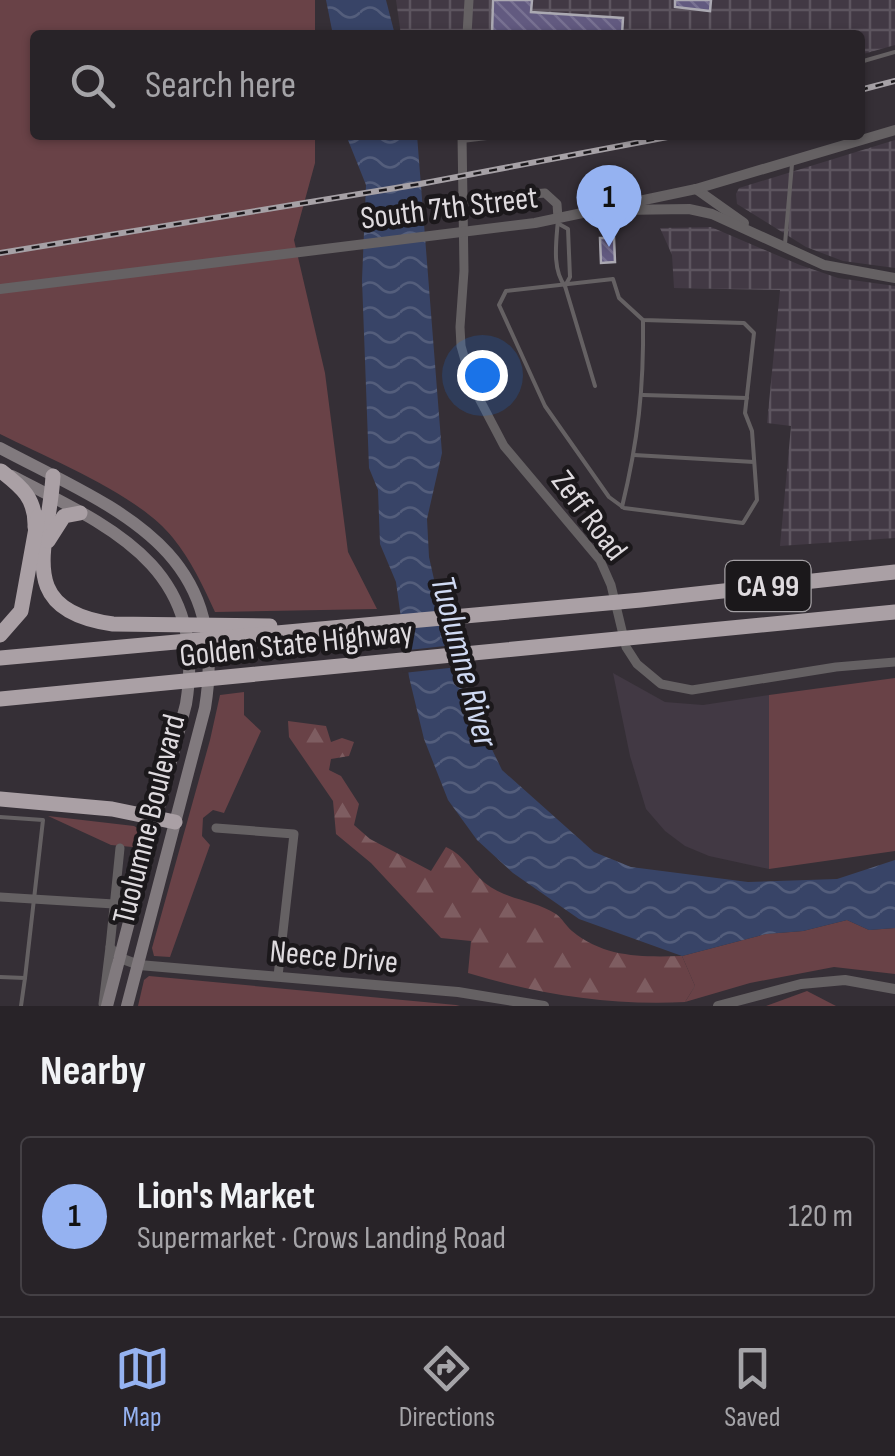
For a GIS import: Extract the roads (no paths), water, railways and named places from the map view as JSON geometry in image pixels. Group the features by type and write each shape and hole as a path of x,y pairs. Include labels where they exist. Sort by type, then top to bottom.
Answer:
{"highway":[{"path":"0,470 27,491 33,504 44,582 66,608 93,621 234,631"},
{"path":"0,636 21,611 53,476"},
{"path":"39,545 64,516 80,513"},
{"name":"Golden State Highway","path":"0,658 152,645 234,631 324,628 641,600 895,572"},
{"name":"Golden State Highway","path":"0,700 895,612"},
{"path":"0,710 154,685"},
{"path":"2,799 112,808 167,820"}],"main road":[{"name":"Tuolumne Boulevard","path":"0,448 111,506 149,532 180,569 202,615 209,661 208,688 167,820 140,887 105,1006"},
{"name":"Tuolumne Boulevard","path":"0,470 136,546 164,579 183,621 190,662 189,686 139,965 127,1006"}],"street":[{"path":"468,30 469,0"},
{"name":"South 7th Street","path":"865,139 895,130"},
{"name":"Zeff Road","path":"462,140 464,271 460,327 472,385 504,446 600,560 626,647 642,670 661,684 692,690 836,667 895,662"},
{"name":"South 7th Street","path":"0,289 558,221 696,189 861,140"},
{"path":"696,189 784,249 839,270 895,278"},
{"path":"462,200 545,193 558,204 558,221"},
{"path":"592,211 690,209 752,230"},
{"path":"216,828 294,834 278,976"},
{"name":"Tuolumne Boulevard","path":"105,1006 120,848"},
{"path":"0,896 114,904 140,887"},
{"name":"Tuolumne Boulevard","path":"110,947 120,958"},
{"name":"Neece Drive","path":"120,958 139,965 458,992 544,1006"},
{"path":"718,1006 801,984 845,980 895,989"}],"lane":[{"path":"865,61 895,52"},
{"path":"784,249 792,160"},
{"path":"565,286 570,277 568,229 558,221 554,232 558,275 565,286 595,386"},
{"path":"613,279 619,298 642,320 744,322 754,334 746,413 752,431 757,500 743,524 622,507 609,497 545,406 499,304 506,291 613,279"},
{"path":"622,507 643,395 642,320"},
{"path":"643,395 747,398"},
{"path":"634,455 754,462"},
{"path":"0,817 44,820 22,1006"},
{"path":"0,976 25,978"}],"water":[{"path":"326,0 386,0 394,30 332,30"},
{"path":"348,140 417,140 442,453 427,519 429,557 455,673 502,770 594,852 631,867 748,882 837,879 895,860 895,928 869,930 847,920 803,931 766,934 682,956 579,919 513,873 477,840 448,800 424,739 409,677 396,582 380,544 378,490 369,468 362,280 366,185"}],"railway":[{"path":"865,89 895,81"},
{"path":"0,253 420,184 652,140"}],"place":[{"name":"Lion's Market","path":"609,247"}],"water label":[{"name":"Tuolumne River","path":"465,661"}]}
